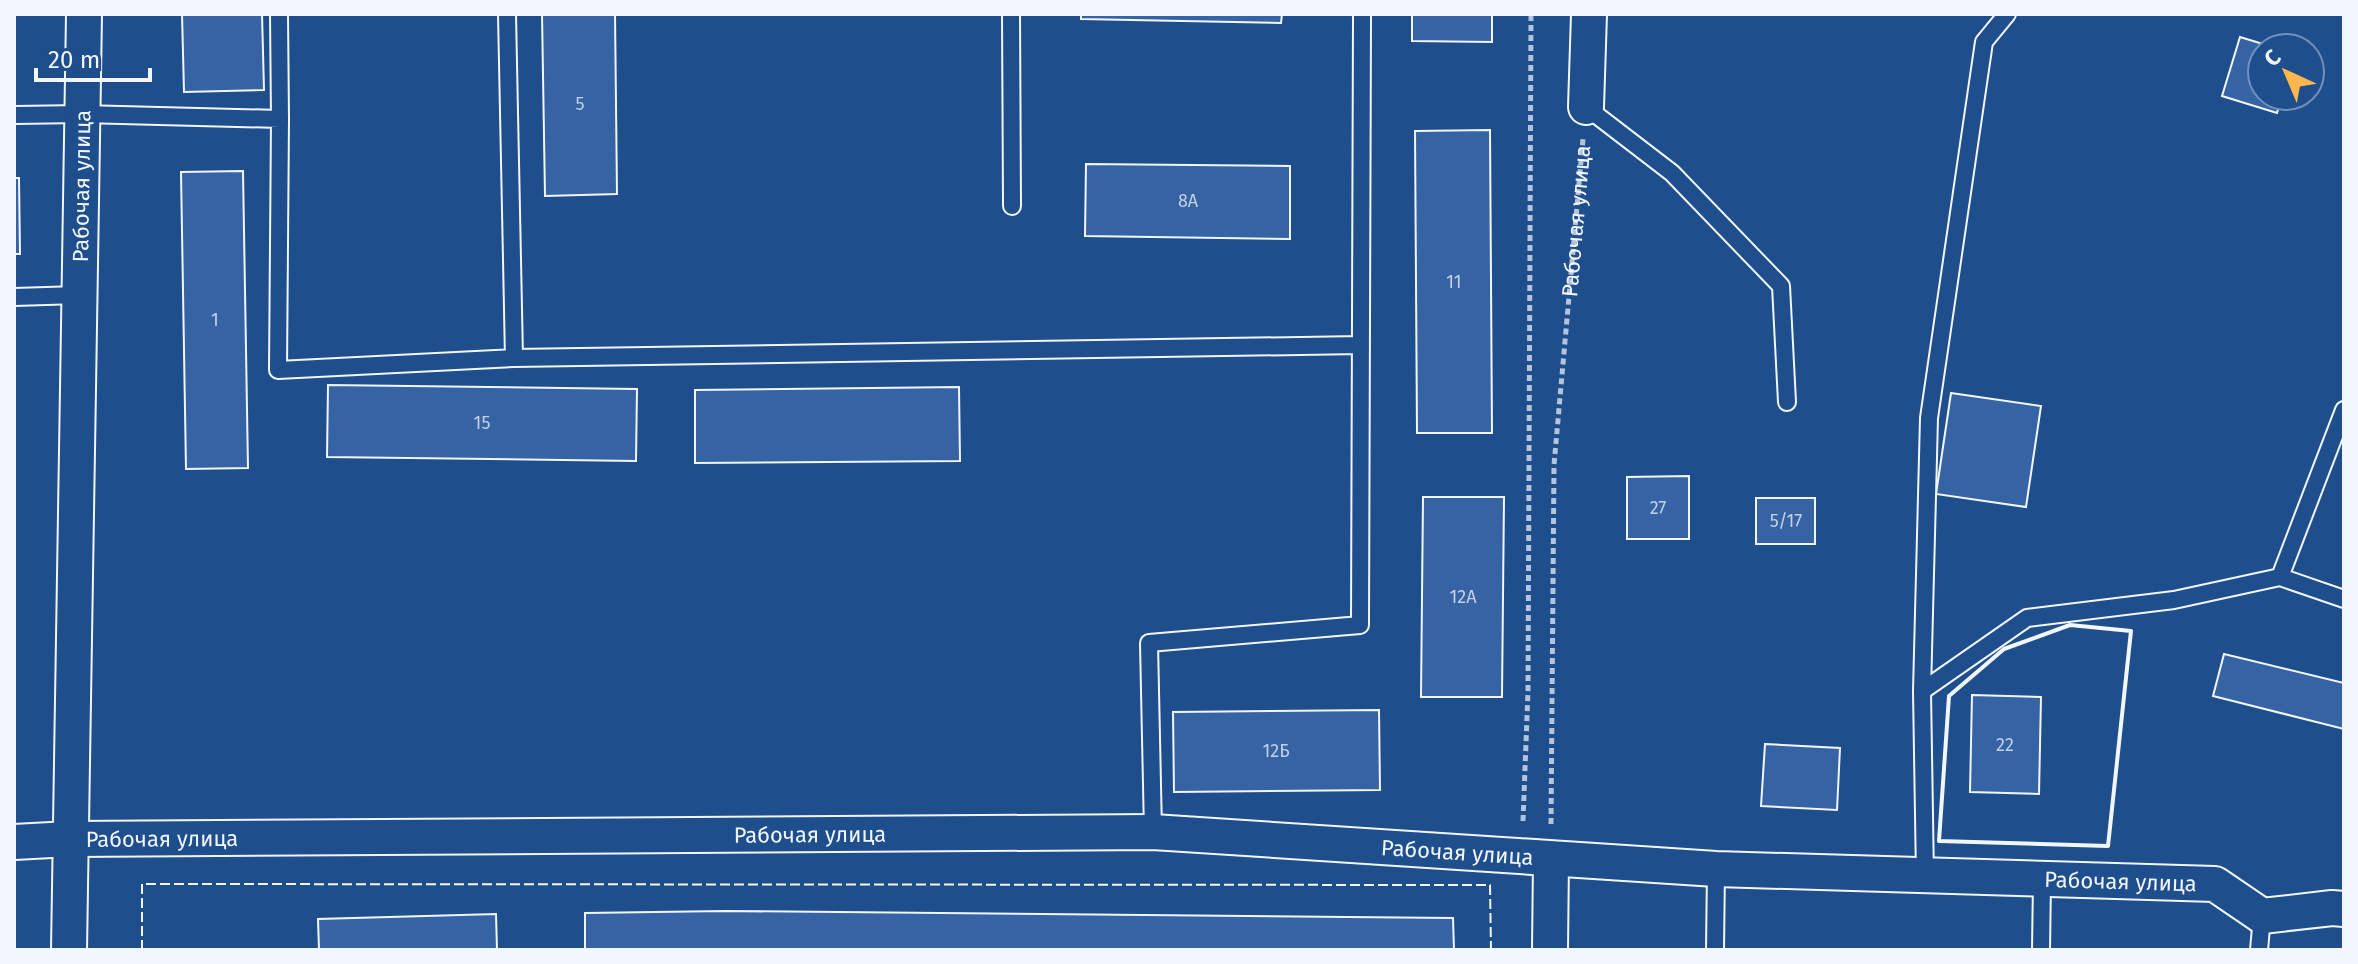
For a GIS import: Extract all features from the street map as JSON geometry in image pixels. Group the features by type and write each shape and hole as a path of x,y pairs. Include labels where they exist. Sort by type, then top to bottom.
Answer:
{"street":[{"name":"Рабочая улица","path":"69,950 84,14"},
{"path":"1586,107 1589,14"},
{"name":"Рабочая улица","path":"70,839 1153,832 1716,869 2215,884 2262,916"},
{"path":"14,842 70,839"},
{"name":"Рабочая улица","path":"1550,950 1551,859"},
{"path":"2262,916 2344,909"}],"lane":[{"path":"279,14 278,370 514,358 1361,345"},
{"path":"507,14 514,358"},
{"path":"1011,14 1012,206"},
{"path":"1153,832 1149,643 1360,625 1362,14"},
{"path":"1925,877 1922,691 1929,418 1984,42 2007,14"},
{"path":"1586,107 1672,173 1781,286 1787,402"},
{"path":"14,115 280,119"},
{"path":"14,297 79,295"},
{"path":"2280,577 2344,410"},
{"path":"1922,691 2027,618 2174,600 2280,577 2344,599"},
{"path":"1715,950 1716,869"},
{"path":"2041,950 2042,880"},
{"path":"2259,950 2262,916"}],"path":[{"path":"1523,831 1528,691 1531,14"},
{"name":"Рабочая улица","path":"1551,859 1554,465 1586,107"}],"building":[{"path":"182,14 262,14 264,90 184,92"},
{"path":"542,14 615,14 617,194 545,196"},
{"path":"1081,14 1282,14 1281,23 1081,19"},
{"path":"1412,14 1492,14 1492,42 1412,41"},
{"path":"2240,37 2246,39 2246,103 2222,96"},
{"path":"1490,130 1492,433 1417,433 1415,131"},
{"path":"1086,164 1290,166 1290,239 1085,236"},
{"path":"243,171 248,468 186,469 181,172"},
{"path":"14,178 19,178 20,254 14,254"},
{"path":"328,385 637,389 636,461 327,457"},
{"path":"959,387 960,461 695,463 695,390"},
{"path":"1951,393 2041,406 2026,507 1936,494"},
{"path":"1689,476 1689,539 1627,539 1627,477"},
{"path":"1423,497 1504,497 1502,697 1421,697"},
{"path":"1756,498 1815,498 1815,544 1756,544"},
{"path":"2224,654 2344,683 2344,729 2213,696"},
{"path":"1972,695 2041,697 2039,794 1970,792"},
{"path":"1379,710 1380,790 1174,792 1173,712"},
{"path":"1765,744 1840,748 1837,810 1761,806"},
{"path":"725,911 1453,918 1454,950 585,950 585,913"},
{"path":"496,914 497,950 319,950 318,919"}],"fence":[{"path":"142,950 142,884 1490,885 1491,950"}],"wall":[{"path":"2070,625 2131,631 2108,846 1939,841 1949,696 2004,649 2070,625"}]}
